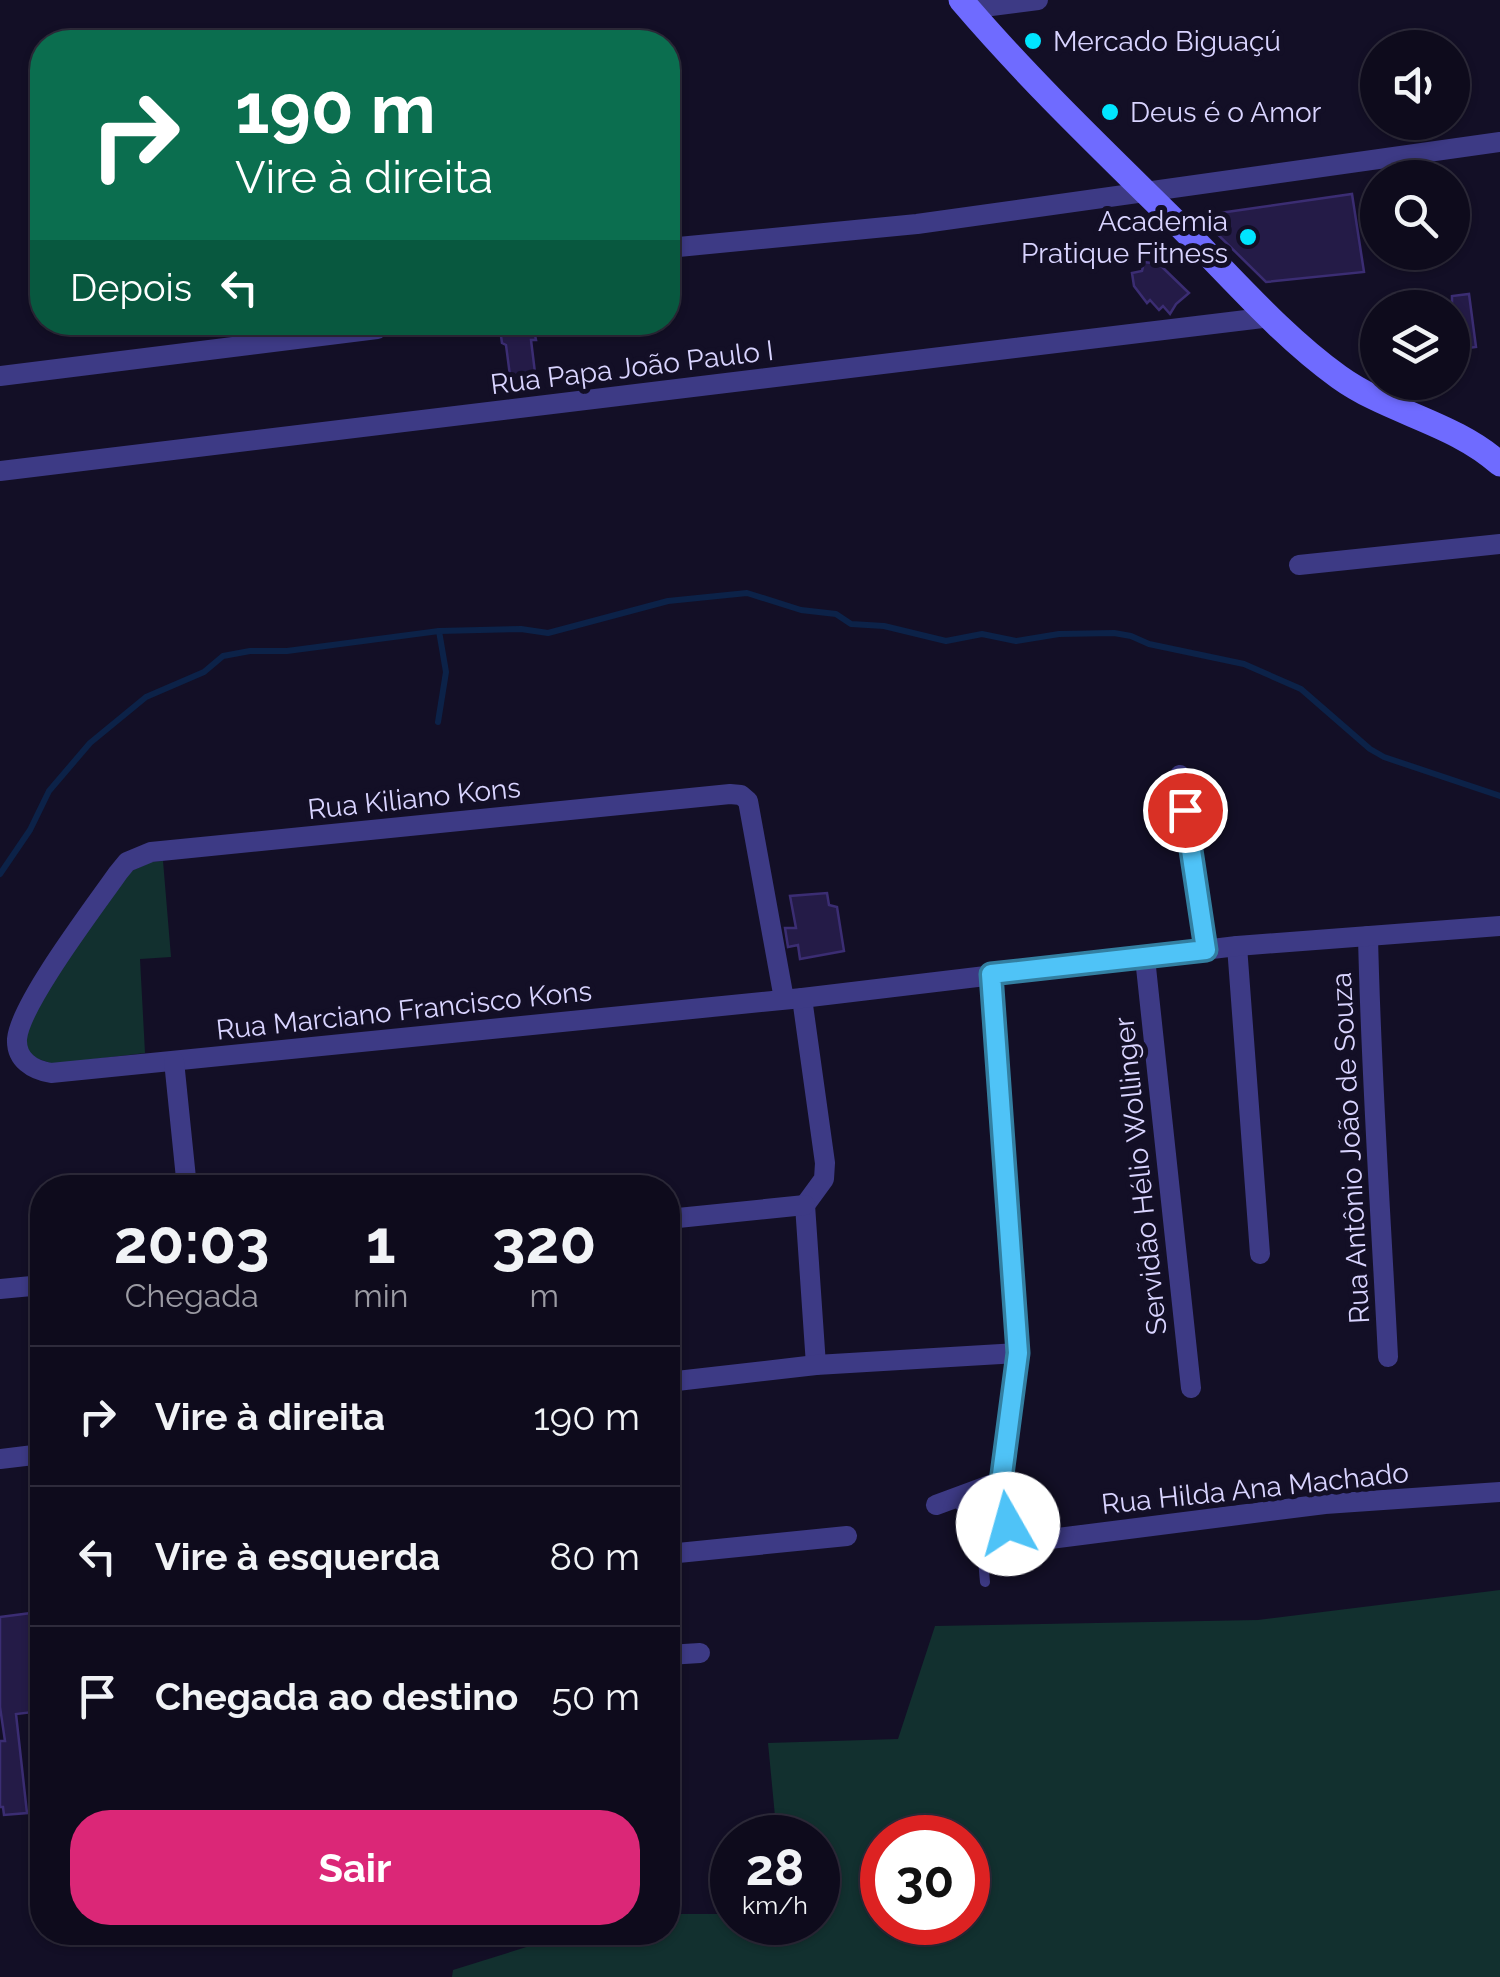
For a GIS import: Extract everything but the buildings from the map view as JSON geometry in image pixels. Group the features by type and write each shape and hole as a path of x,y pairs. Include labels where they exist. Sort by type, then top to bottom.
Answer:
{"main road":[{"path":"964,4 1145,192 1318,360 1357,389 1467,439 1500,464"}],"street":[{"path":"964,4 1038,0"},
{"path":"680,247 917,224 1500,142"},
{"name":"Rua Papa João Paulo I","path":"0,470 1271,317"},
{"path":"0,376 329,335"},
{"path":"1299,565 1500,544"},
{"path":"1180,775 1206,950"},
{"name":"Rua Kiliano Kons","path":"30,1067 22,1059 17,1039 27,1008 118,872 138,856 730,794 741,795 748,801 793,999"},
{"name":"Rua Marciano Francisco Kons","path":"30,1067 51,1073 793,999 1237,946 1500,926"},
{"name":"Rua Antônio João de Souza","path":"1368,936 1372,1095 1388,1357"},
{"path":"1237,946 1260,1254"},
{"name":"Servidão Hélio Wollinger","path":"1145,958 1190,1388"},
{"path":"945,1502 1001,1482 1018,1353 991,974"},
{"path":"793,999 825,1162 824,1179 805,1205 816,1366"},
{"path":"174,1061 186,1175"},
{"path":"680,1218 805,1205"},
{"path":"0,1289 30,1285"},
{"path":"680,1381 816,1366 1018,1353"},
{"path":"0,1460 30,1456"},
{"name":"Rua Hilda Ana Machado","path":"1001,1482 1008,1524 1018,1535 1033,1540 1324,1504 1500,1492"},
{"path":"680,1553 847,1536"},
{"path":"680,1654 700,1652"}],"lane":[{"path":"945,1502 975,1521 986,1582"}],"green space":[{"path":"163,861 171,957 140,959 145,1053 53,1064 30,1056 25,1043 34,1010 125,874"},
{"path":"1500,1590 1500,1977 452,1977 453,1970 533,1945 680,1945 680,1914 710,1914 710,1945 840,1945 840,1815 775,1815 768,1743 898,1739 935,1626 1258,1620"}],"waterway":[{"path":"0,874 30,830 49,791 90,743 146,697 204,672 223,656 439,631 521,629 548,633 668,601 747,593 801,610 836,614 851,624 884,626 946,641 982,634 1016,641 1059,634 1114,633 1244,664 1301,689 1384,757 1500,796"},
{"path":"438,722 446,672 439,631"}],"place":[{"name":"Mercado Biguaçú","path":"1033,41"},
{"name":"Deus é o Amor","path":"1110,112"},
{"name":"Academia Pratique Fitness","path":"1248,237"}],"route":[{"path":"1008,1524 1001,1482 1018,1353 991,974 1206,950 1185,810"}]}
